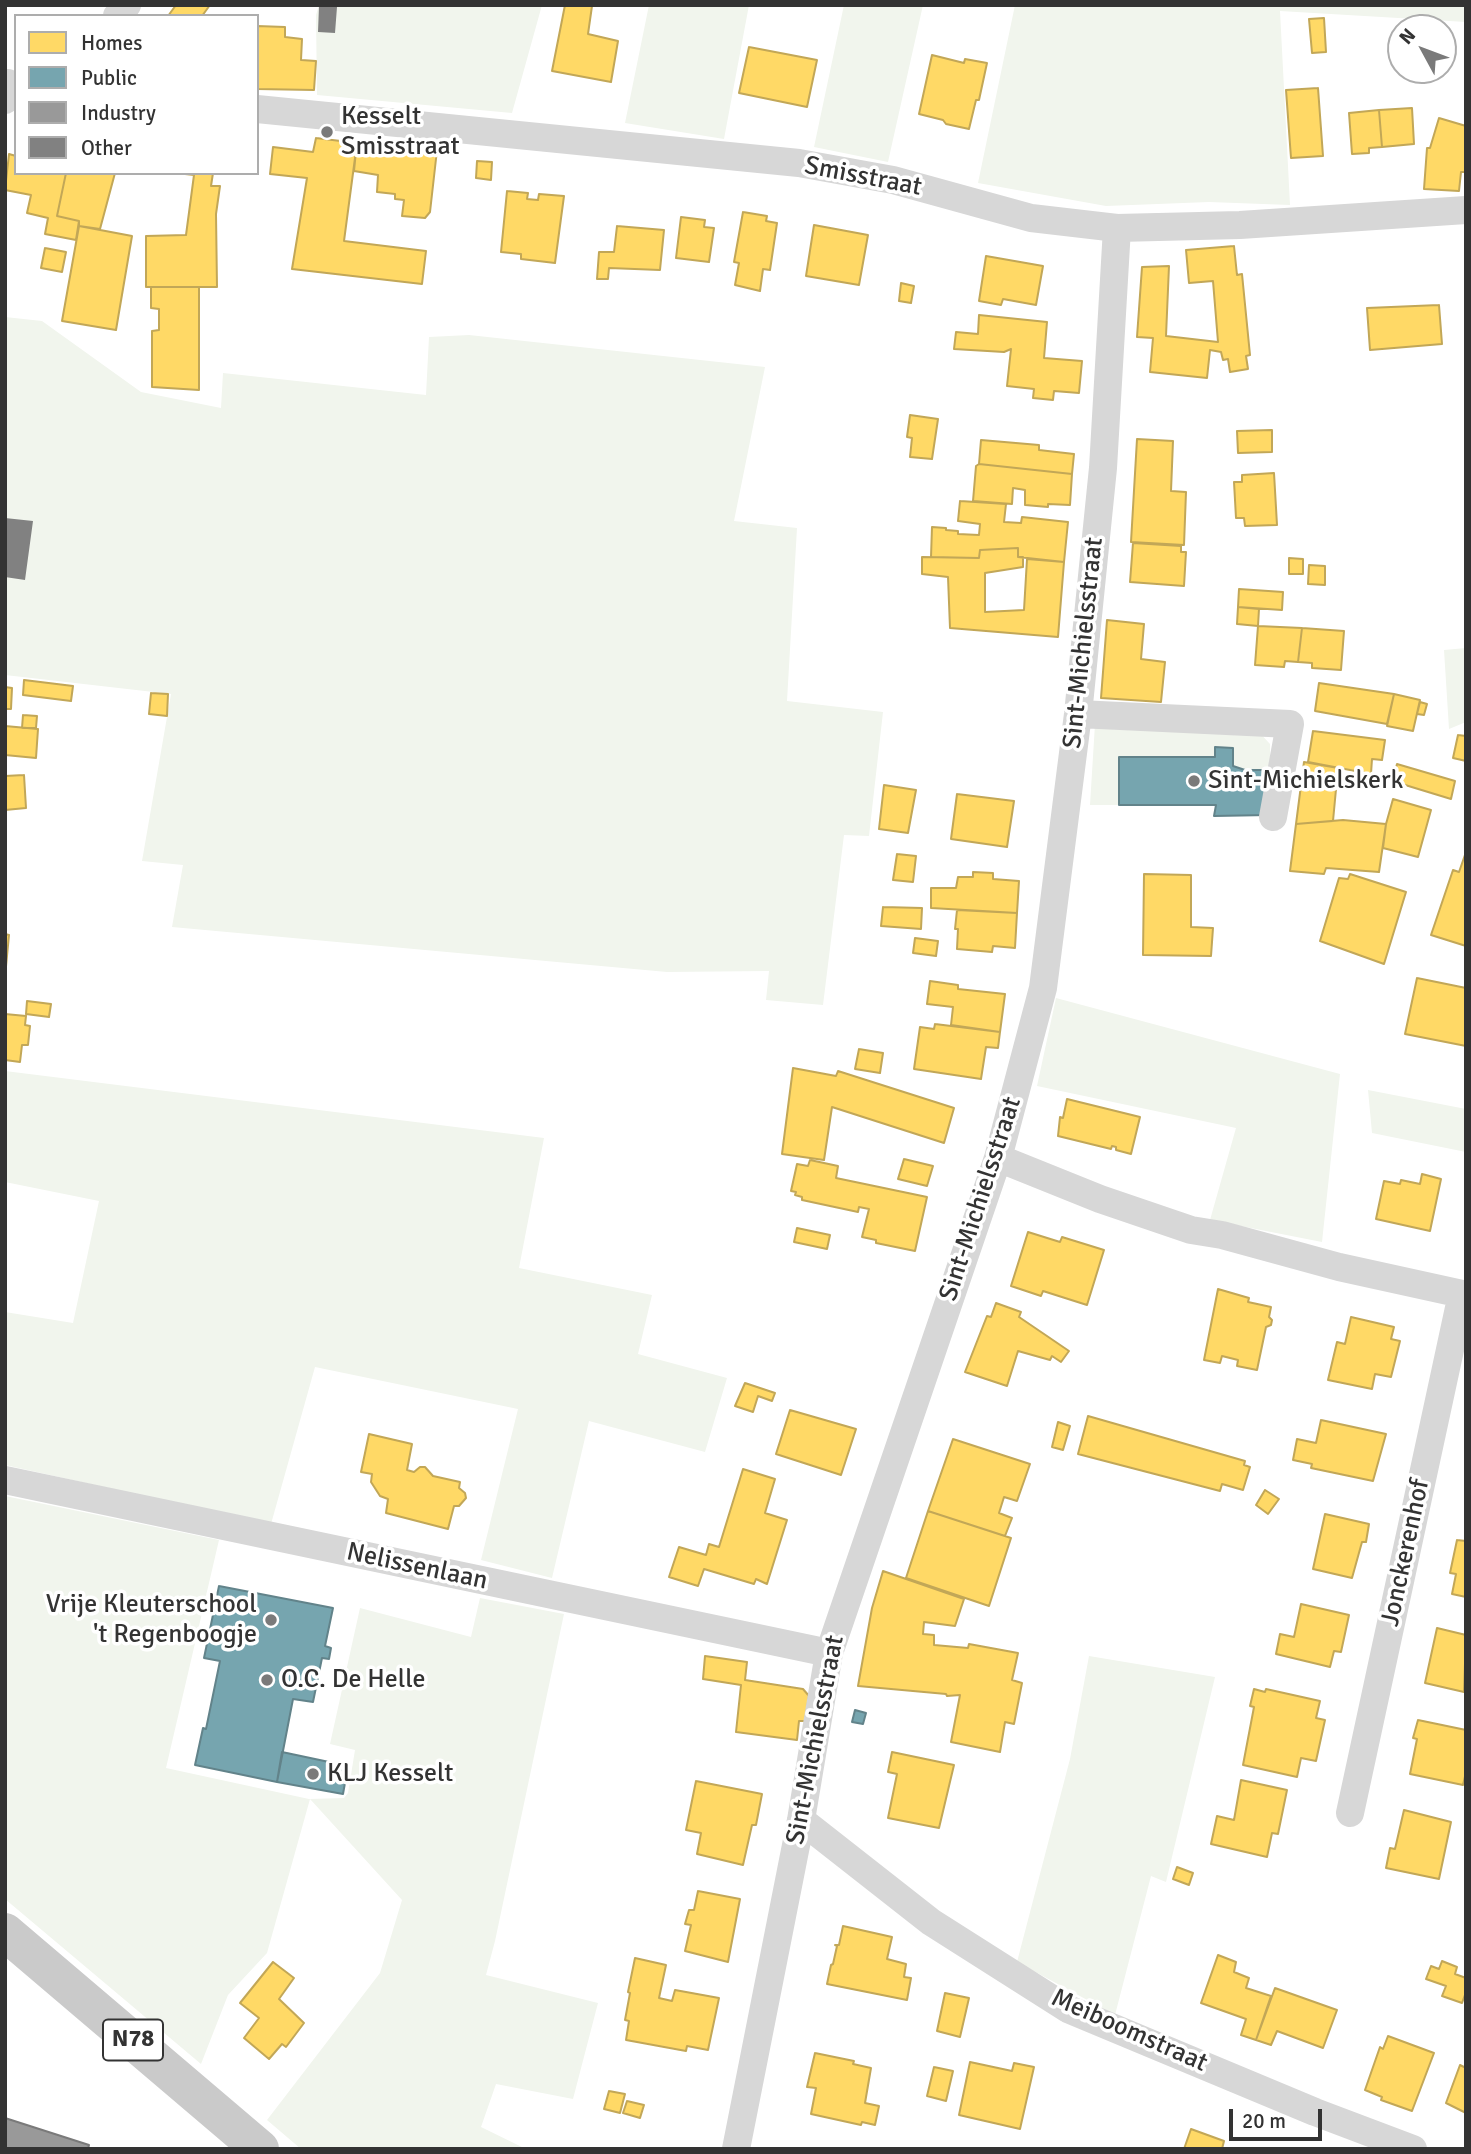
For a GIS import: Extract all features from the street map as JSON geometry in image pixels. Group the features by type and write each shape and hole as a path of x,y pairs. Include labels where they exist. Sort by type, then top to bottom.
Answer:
{"main road":[{"name":"N78","path":"5,1932 260,2149"}],"street":[{"name":"Smisstraat","path":"259,109 799,163 893,180 1031,218 1117,228 1240,225 1466,210"},
{"name":"Sint-Michielsstraat","path":"736,2149 801,1821 829,1653 998,1158 1043,988 1077,714 1103,468 1117,228"},
{"path":"1077,714 1290,724 1273,817"},
{"name":"Jonckerenhof","path":"998,1158 1100,1199 1191,1230 1222,1235 1339,1267 1464,1292 1350,1813"},
{"name":"Nelissenlaan","path":"5,1480 829,1653"},
{"name":"Meiboomstraat","path":"801,1821 931,1922 1068,2009 1315,2112 1413,2149"}],"shaded area":[{"path":"319,5 542,5 512,113 317,95 316,15"},
{"path":"649,5 749,5 724,139 625,123"},
{"path":"844,5 923,5 888,162 814,147"},
{"path":"1015,5 1466,5 1466,22 1457,21 1457,14 1387,14 1387,17 1280,11 1290,205 1209,202 1106,206 978,183"},
{"path":"5,317 42,321 141,392 221,408 223,373 426,395 429,337 469,335 765,367 734,521 797,528 787,701 883,712 869,836 844,835 823,1005 766,1000 769,971 667,972 172,927 183,865 142,861 171,694 5,675"},
{"path":"1466,648 1466,722 1449,729 1444,650"},
{"path":"1095,724 1257,730 1270,744 1270,770 1245,770 1233,766 1232,748 1216,747 1215,757 1119,757 1119,805 1090,805"},
{"path":"1056,998 1340,1074 1322,1242 1210,1220 1236,1128 1037,1086"},
{"path":"5,1071 544,1138 519,1268 652,1295 638,1354 727,1378 705,1452 589,1421 552,1578 481,1560 518,1409 315,1367 271,1524 5,1465 5,1312 73,1323 99,1201 5,1182"},
{"path":"1368,1090 1466,1109 1466,1152 1372,1133"},
{"path":"5,1496 219,1540 166,1768 309,1799 344,1798 348,1793 355,1750 330,1744 360,1608 471,1637 480,1598 564,1614 486,1975 598,2003 573,2099 496,2084 481,2127 526,2149 301,2149 267,2120 380,1973 402,1900 310,1799 267,1953 228,1995 201,2064 5,1899"},
{"path":"1089,1656 1215,1677 1166,1882 1151,1876 1115,2015 1017,1962 1070,1759"}],"building: Homes":[{"path":"176,5 210,5 203,14 169,14"},
{"path":"565,5 592,6 588,34 618,41 611,82 552,71"},
{"path":"1324,18 1326,52 1312,53 1309,19"},
{"path":"259,26 285,27 285,37 302,39 301,60 316,61 314,90 259,89"},
{"path":"749,47 817,60 807,107 739,93"},
{"path":"932,55 964,63 965,59 987,63 969,129 919,114"},
{"path":"1318,88 1323,156 1291,158 1286,90"},
{"path":"1412,108 1414,144 1382,147 1379,110"},
{"path":"1379,110 1382,147 1369,148 1369,153 1352,154 1349,113"},
{"path":"1439,118 1466,126 1466,172 1461,172 1459,191 1424,189 1427,148 1430,148"},
{"path":"316,138 357,143 344,241 426,251 422,284 292,269 307,178 270,174 273,147 313,152"},
{"path":"357,141 437,150 430,212 425,218 402,216 404,200 395,199 395,194 377,192 378,175 354,171"},
{"path":"9,154 14,155 14,175 66,175 57,216 79,221 76,240 45,234 48,218 27,213 31,195 5,190"},
{"path":"477,161 492,162 491,180 476,178"},
{"path":"66,175 114,175 100,229 79,226 79,221 57,216"},
{"path":"194,175 213,175 211,186 220,186 216,214 217,287 146,287 146,236 186,235"},
{"path":"507,191 528,193 527,199 538,200 539,194 564,196 555,263 521,259 521,254 501,252"},
{"path":"743,212 767,216 766,221 777,223 770,270 763,269 760,291 735,285 739,263 734,262"},
{"path":"681,217 705,220 704,227 714,228 709,262 676,258"},
{"path":"814,225 868,235 859,285 806,276"},
{"path":"79,226 132,236 116,330 62,321"},
{"path":"617,226 664,230 660,270 609,268 608,279 597,279 599,252 614,252"},
{"path":"1234,246 1237,275 1242,274 1250,355 1246,356 1248,369 1230,372 1228,359 1223,360 1221,352 1210,350 1207,378 1150,372 1153,338 1137,337 1142,267 1169,266 1166,336 1218,342 1213,281 1189,283 1186,250"},
{"path":"45,248 66,252 62,272 41,268"},
{"path":"986,256 1043,266 1036,305 1003,299 1001,305 979,301"},
{"path":"901,283 914,286 911,303 899,301"},
{"path":"151,287 199,287 199,390 152,387 152,331 159,330 159,309 151,308"},
{"path":"1439,305 1442,344 1370,350 1367,308"},
{"path":"979,315 1047,322 1044,358 1082,361 1079,393 1054,391 1053,400 1033,398 1034,389 1007,386 1011,349 1004,352 954,349 956,332 978,334"},
{"path":"910,415 938,419 932,459 910,457 912,438 907,437"},
{"path":"1272,430 1272,452 1238,453 1237,431"},
{"path":"1137,439 1173,441 1171,491 1186,492 1184,545 1131,542"},
{"path":"981,440 1039,445 1039,450 1074,454 1072,474 979,464"},
{"path":"979,464 1072,474 1070,505 1025,505 1025,490 1013,488 1012,504 973,501 976,466"},
{"path":"1274,473 1277,525 1245,526 1244,518 1236,518 1234,482 1242,482 1242,475"},
{"path":"960,501 1006,504 1004,522 1021,523 1022,517 1068,522 1064,562 1018,557 1018,548 980,550 979,558 931,557 932,527 958,531 958,534 979,535 980,524 958,521"},
{"path":"1133,543 1181,546 1181,552 1186,552 1184,586 1130,582"},
{"path":"1018,548 1018,557 1023,557 1023,567 985,573 985,612 1024,610 1027,559 1064,562 1058,637 950,628 948,577 922,574 922,557 979,558 980,550"},
{"path":"1289,558 1303,559 1303,574 1289,574"},
{"path":"1309,565 1325,566 1325,585 1308,584"},
{"path":"1239,589 1283,592 1282,610 1238,607"},
{"path":"1238,607 1259,609 1258,626 1237,624"},
{"path":"1107,620 1144,624 1141,659 1165,662 1161,702 1101,698"},
{"path":"1258,626 1302,628 1298,662 1285,661 1284,667 1255,665"},
{"path":"1302,628 1344,631 1341,670 1312,668 1312,663 1298,662"},
{"path":"24,680 73,686 71,701 23,695"},
{"path":"1319,683 1394,694 1387,724 1315,711"},
{"path":"5,687 12,688 11,709 5,709"},
{"path":"151,693 168,694 167,716 149,714"},
{"path":"1394,694 1420,700 1413,731 1387,726"},
{"path":"1420,702 1427,704 1424,715 1417,714"},
{"path":"23,715 37,716 36,728 22,728"},
{"path":"5,726 38,729 36,758 5,755"},
{"path":"1313,731 1385,740 1382,760 1372,759 1371,774 1308,762"},
{"path":"1458,735 1466,736 1466,761 1453,758"},
{"path":"1304,762 1338,768 1333,821 1296,824"},
{"path":"1397,764 1455,781 1451,799 1392,781"},
{"path":"24,775 26,808 5,810 5,776"},
{"path":"884,785 916,790 908,833 879,829"},
{"path":"957,794 1014,801 1007,847 951,839"},
{"path":"1393,799 1431,810 1418,857 1383,848"},
{"path":"1343,820 1386,824 1379,872 1326,868 1324,874 1290,871 1296,824"},
{"path":"1466,852 1466,946 1431,935 1453,870 1459,872"},
{"path":"897,854 916,856 913,882 893,880"},
{"path":"973,872 993,873 993,879 1019,881 1017,913 931,908 931,888 956,888 958,877 973,877"},
{"path":"1144,874 1191,875 1191,927 1213,928 1211,956 1143,955"},
{"path":"1350,874 1406,892 1384,964 1320,941 1339,878 1348,879"},
{"path":"883,907 922,908 921,929 881,926"},
{"path":"957,910 1017,913 1015,948 993,946 992,952 957,949"},
{"path":"5,934 9,935 5,977"},
{"path":"915,938 938,941 936,956 913,953"},
{"path":"1417,978 1466,988 1466,1046 1405,1034"},
{"path":"930,981 958,985 958,989 1005,994 1000,1032 951,1025 953,1007 927,1004"},
{"path":"27,1001 51,1004 49,1017 26,1014"},
{"path":"5,1014 26,1016 25,1025 30,1026 28,1045 22,1045 20,1062 5,1060"},
{"path":"935,1024 1000,1032 998,1048 986,1047 981,1079 914,1069 920,1027 934,1029"},
{"path":"859,1049 883,1053 880,1073 855,1069"},
{"path":"793,1068 836,1076 838,1071 954,1108 944,1143 832,1107 824,1160 782,1154"},
{"path":"1067,1099 1140,1117 1131,1154 1116,1150 1116,1147 1112,1146 1111,1149 1058,1136 1060,1117 1063,1118"},
{"path":"904,1159 933,1166 927,1186 898,1179"},
{"path":"810,1160 838,1166 836,1178 927,1197 915,1251 876,1243 876,1240 862,1237 869,1209 859,1207 858,1212 802,1200 802,1197 795,1195 796,1192 791,1191 797,1164 808,1166"},
{"path":"1422,1174 1441,1179 1430,1231 1376,1219 1384,1181 1400,1184 1401,1180 1420,1184"},
{"path":"797,1228 830,1235 827,1249 794,1242"},
{"path":"1028,1232 1060,1242 1062,1237 1104,1250 1087,1305 1043,1291 1041,1296 1011,1286"},
{"path":"1218,1289 1249,1298 1248,1302 1271,1307 1271,1325 1266,1327 1257,1370 1237,1366 1238,1360 1222,1356 1220,1363 1204,1360"},
{"path":"996,1303 1021,1312 1019,1317 1069,1351 1061,1362 1052,1356 1050,1360 1018,1351 1007,1386 965,1372 987,1316 991,1317"},
{"path":"1351,1317 1394,1327 1391,1339 1400,1341 1391,1377 1375,1374 1372,1389 1328,1380 1337,1342 1345,1344"},
{"path":"745,1383 775,1393 772,1401 758,1396 753,1412 735,1406"},
{"path":"790,1410 856,1429 841,1475 776,1454"},
{"path":"1088,1416 1245,1461 1244,1465 1250,1467 1243,1490 1222,1484 1220,1491 1078,1454"},
{"path":"1321,1420 1386,1434 1373,1481 1311,1468 1312,1464 1293,1460 1297,1439 1316,1443"},
{"path":"1058,1422 1070,1426 1063,1450 1052,1447"},
{"path":"369,1434 412,1444 407,1470 414,1472 425,1467 433,1476 460,1482 459,1488 466,1498 459,1506 454,1506 448,1529 386,1513 388,1499 380,1496 371,1482 372,1474 361,1472"},
{"path":"953,1439 1030,1464 1017,1501 1004,1497 999,1513 1012,1518 1005,1536 928,1511"},
{"path":"743,1469 775,1479 765,1513 787,1520 767,1584 756,1579 754,1584 704,1569 698,1586 669,1577 679,1547 706,1555 709,1544 719,1547"},
{"path":"1265,1490 1279,1499 1268,1514 1256,1505"},
{"path":"928,1511 1011,1538 989,1606 906,1578"},
{"path":"1325,1514 1369,1524 1366,1542 1362,1542 1352,1578 1313,1569"},
{"path":"1457,1540 1466,1541 1466,1597 1452,1594 1456,1574 1450,1573"},
{"path":"883,1571 964,1599 955,1626 924,1622 923,1634 934,1635 934,1645 968,1648 969,1644 1018,1653 1012,1680 1022,1683 1014,1724 1005,1722 1000,1752 951,1742 960,1695 947,1696 858,1686 872,1608"},
{"path":"1301,1604 1349,1615 1341,1652 1334,1651 1330,1667 1276,1654 1280,1634 1294,1637"},
{"path":"1437,1628 1466,1635 1464,1692 1425,1683"},
{"path":"705,1656 747,1662 745,1680 803,1689 809,1696 805,1721 799,1721 797,1740 736,1732 741,1685 703,1679"},
{"path":"1254,1689 1265,1692 1266,1689 1320,1701 1316,1718 1325,1720 1316,1761 1301,1758 1297,1777 1243,1765 1254,1707 1250,1706"},
{"path":"1418,1720 1466,1730 1466,1772 1463,1785 1410,1774 1417,1739 1413,1738"},
{"path":"892,1752 954,1765 939,1828 888,1818 897,1774 888,1772"},
{"path":"1241,1780 1287,1790 1278,1834 1272,1833 1267,1857 1211,1844 1217,1816 1234,1820"},
{"path":"696,1781 762,1794 756,1825 752,1825 743,1865 697,1854 701,1833 686,1830"},
{"path":"1404,1810 1451,1822 1439,1879 1386,1868 1390,1848 1395,1849"},
{"path":"1177,1867 1193,1873 1189,1885 1173,1879"},
{"path":"698,1891 740,1899 728,1962 685,1951 691,1925 685,1924 689,1910 694,1910"},
{"path":"843,1926 892,1937 887,1959 906,1964 904,1977 911,1978 907,2000 827,1984 837,1946 835,1945 839,1945"},
{"path":"1218,1955 1236,1962 1234,1972 1249,1978 1246,1988 1271,1996 1256,2040 1241,2035 1246,2019 1201,2003"},
{"path":"635,1958 666,1965 659,1998 672,2001 675,1990 719,1998 708,2050 687,2046 686,2051 626,2040 629,2021 625,2020 628,1992"},
{"path":"1442,1961 1457,1967 1455,1974 1466,1978 1466,1992 1462,2003 1442,1996 1446,1986 1426,1979 1431,1966 1439,1969"},
{"path":"273,1962 294,1978 279,1999 304,2023 286,2047 282,2044 269,2059 244,2038 259,2018 240,2003"},
{"path":"1275,1988 1337,2010 1323,2048 1277,2031 1271,2045 1256,2040"},
{"path":"945,1993 969,1998 960,2037 937,2031"},
{"path":"1388,2036 1434,2053 1412,2111 1381,2100 1382,2097 1365,2090 1380,2047 1383,2049"},
{"path":"815,2053 854,2061 853,2064 871,2068 865,2103 879,2106 875,2125 862,2122 861,2125 811,2114 816,2088 807,2087"},
{"path":"970,2062 1012,2071 1014,2063 1034,2067 1020,2129 959,2115"},
{"path":"1460,2065 1466,2068 1466,2113 1446,2103"},
{"path":"934,2067 953,2071 946,2101 927,2096"},
{"path":"609,2091 625,2094 620,2113 604,2109"},
{"path":"627,2101 644,2105 640,2118 623,2113"},
{"path":"1191,2129 1224,2141 1222,2149 1184,2149"}],"building: Public":[{"name":"Sint-Michielskerk","path":"1215,747 1233,748 1233,766 1245,770 1270,770 1269,815 1214,816 1216,805 1119,805 1119,757 1215,757"},
{"name":"O.C. De Helle","path":"219,1586 333,1608 325,1646 331,1648 329,1659 322,1658 313,1702 293,1699 277,1782 195,1765 203,1728 206,1729 220,1661 204,1658"},
{"path":"855,1710 866,1713 863,1724 852,1722"},
{"name":"KLJ Kesselt","path":"282,1752 348,1766 343,1794 277,1782"}],"building: Industry":[{"path":"5,2118 89,2145 88,2149 5,2149"}],"building: Other":[{"path":"319,6 337,7 335,33 318,32"},
{"path":"5,518 33,521 25,580 5,577"}],"place":[{"name":"Kesselt Smisstraat","path":"327,132"},
{"name":"Sint-Michielskerk","path":"1194,781"},
{"name":"Vrije Kleuterschool 't Regenboogje","path":"271,1620"},
{"name":"O.C. De Helle","path":"267,1680"},
{"name":"KLJ Kesselt","path":"313,1774"}]}
